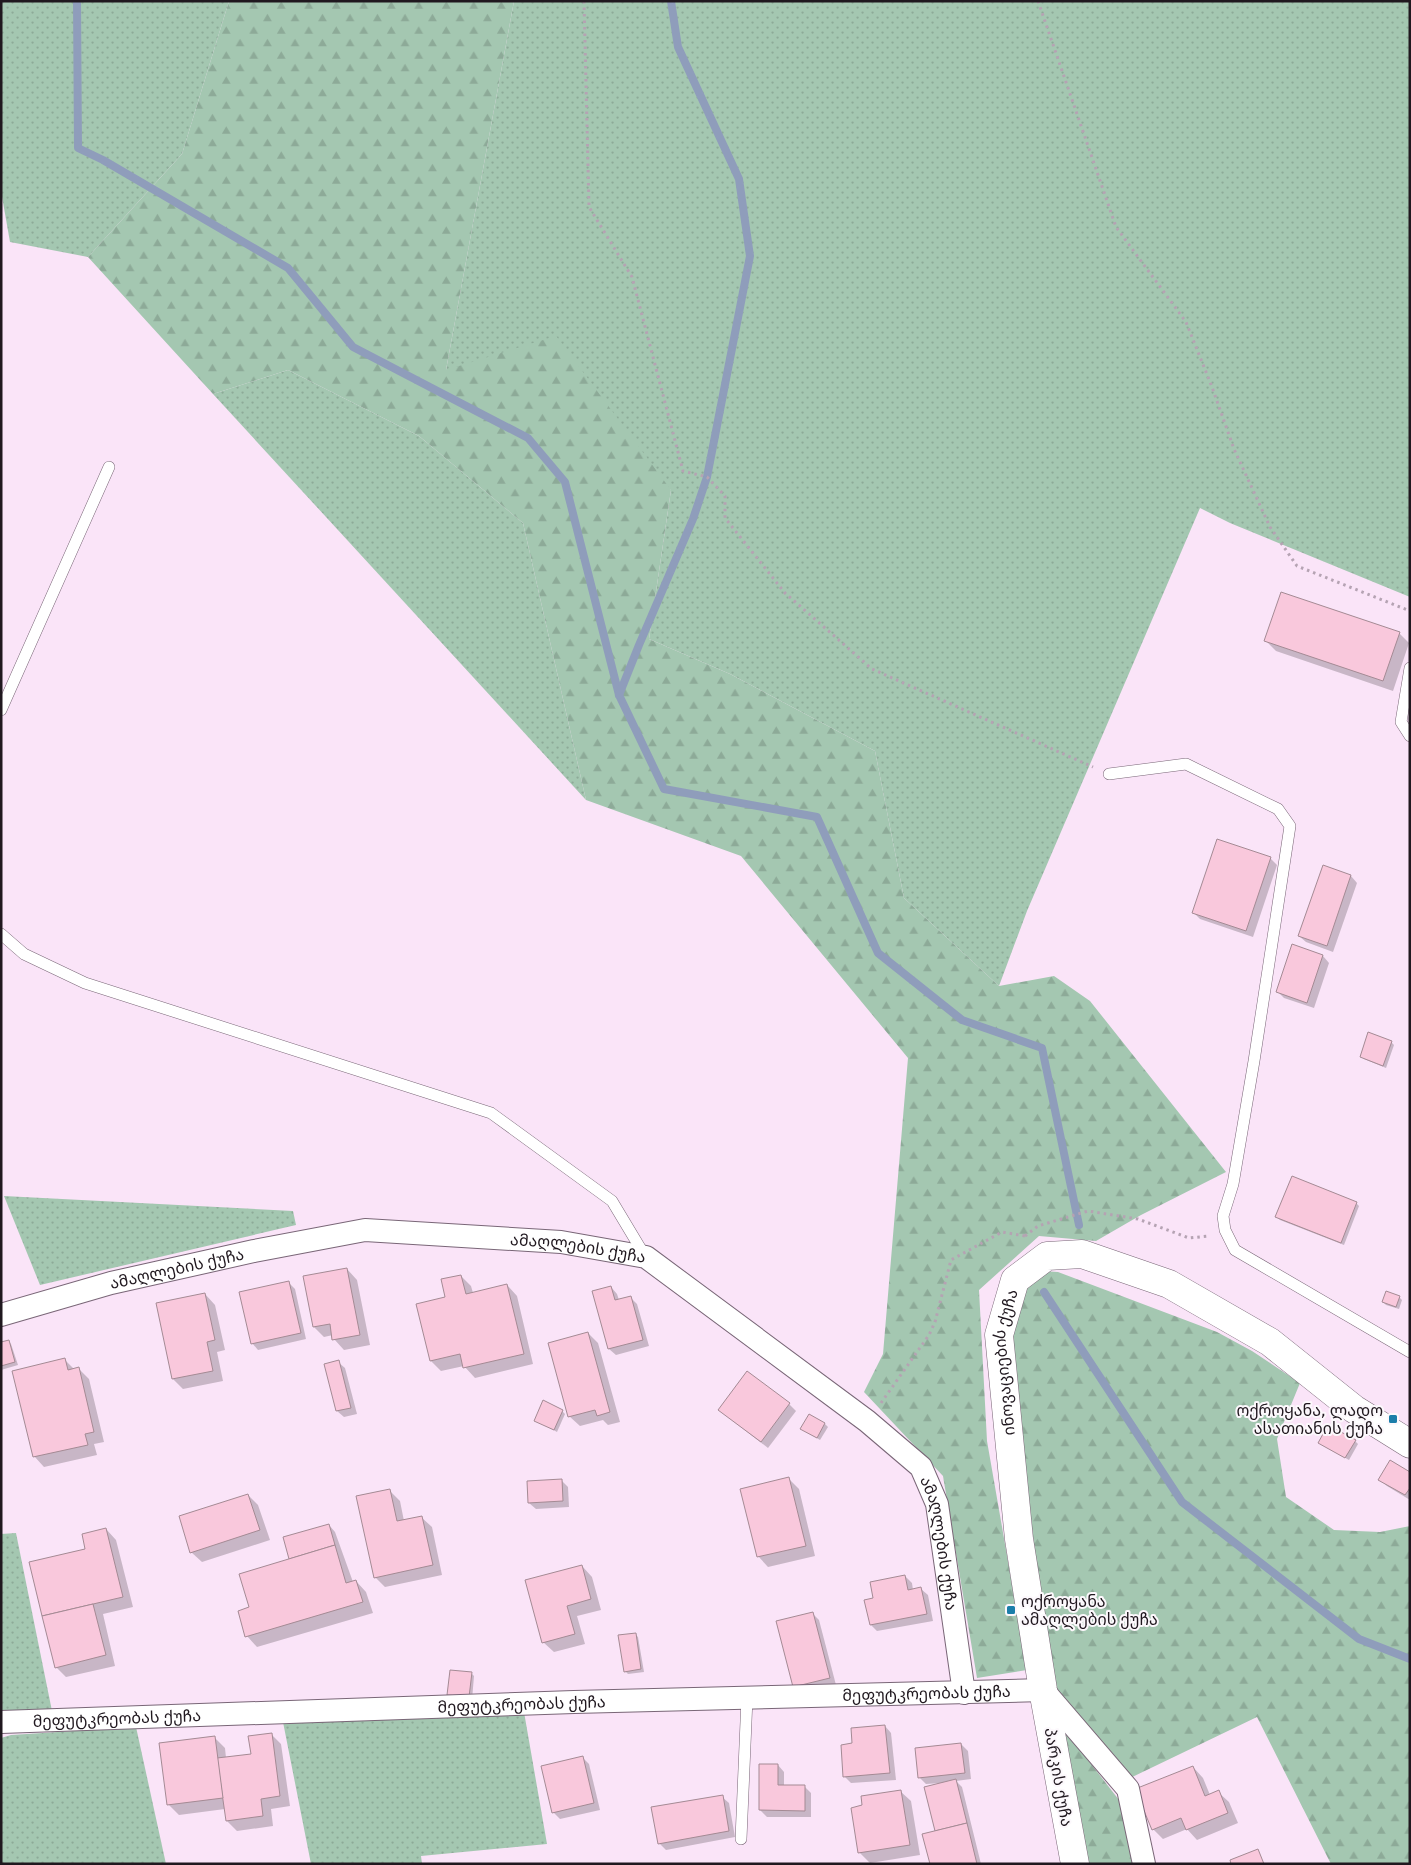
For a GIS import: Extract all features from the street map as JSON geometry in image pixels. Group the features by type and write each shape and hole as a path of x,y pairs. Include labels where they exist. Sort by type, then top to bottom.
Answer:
{"street":[{"name":"ამაღლების ქუჩა","path":"1,1315 111,1283 254,1250 365,1230 561,1242 646,1257 867,1422 921,1467 937,1504 964,1693"},
{"name":"ინოვაციების ქუჩა","path":"1044,1690 1019,1539 999,1335 1015,1280 1047,1256 1082,1254 1169,1284 1270,1342 1354,1410 1410,1444"},
{"name":"მეფუტკრეობას ქუჩა","path":"1,1722 574,1702 1044,1690"},
{"name":"პარკის ქუჩა","path":"1044,1690 1075,1864"},
{"path":"1044,1690 1128,1789 1144,1864"}],"lane":[{"path":"1,710 109,467"},
{"path":"1410,668 1401,722 1410,736"},
{"path":"1109,774 1186,764 1278,809 1290,826 1233,1184 1223,1216 1225,1230 1235,1250 1410,1352"},
{"path":"1,934 24,954 85,983 491,1113 612,1201 646,1257"},
{"path":"741,1839 747,1698"}],"path":[{"path":"584,1 589,206 632,277 683,471 707,477 725,496 725,518 785,593 872,668 1109,774"},
{"path":"1038,1 1116,227 1186,322 1234,448 1270,527 1297,566 1410,611"},
{"path":"867,1422 929,1335 936,1322 951,1260 1002,1232 1024,1236 1038,1226 1088,1211 1138,1219 1188,1238 1203,1238 1225,1230"}],"green space":[{"path":"1,1 229,1 182,154 88,257 10,242 1,191"},
{"path":"229,1 514,1 446,370 556,336 671,490 649,639 730,674 875,751 904,898 999,986 1054,976 1090,1001 1226,1172 1141,1215 1096,1241 1039,1236 979,1290 987,1441 1027,1670 977,1678 943,1476 864,1392 883,1354 908,1058 741,856 586,800 523,523 419,436 288,370 213,394 88,257 182,154"},
{"path":"514,1 1410,1 1410,597 1230,523 1200,508 1027,911 999,986 904,898 875,751 730,674 649,639 671,490 446,370"},
{"path":"288,370 419,436 523,523 586,800 213,394"},
{"path":"4,1196 293,1211 296,1225 40,1285"},
{"path":"1042,1271 1058,1272 1217,1332 1252,1351 1300,1383 1277,1439 1286,1497 1334,1530 1380,1532 1410,1526 1410,1864 1331,1864 1257,1717 1126,1780 1052,1683 1007,1336 1023,1289"},
{"path":"16,1533 52,1711 1,1711 1,1534"},
{"path":"524,1712 547,1844 421,1856 422,1864 311,1864 283,1722"},
{"path":"1054,1716 1119,1800 1134,1864 1083,1864"},
{"path":"136,1727 166,1864 1,1864 1,1738 11,1735"}],"building":[{"path":"1281,592 1400,632 1383,681 1264,641"},
{"path":"1217,839 1271,857 1246,931 1192,913"},
{"path":"1323,865 1351,875 1327,946 1298,936"},
{"path":"1292,944 1323,955 1307,1003 1276,992"},
{"path":"1368,1032 1392,1041 1383,1066 1360,1057"},
{"path":"1292,1176 1357,1202 1341,1243 1275,1217"},
{"path":"347,1268 360,1335 332,1340 330,1324 313,1327 303,1276"},
{"path":"461,1275 466,1294 507,1284 524,1354 463,1368 460,1354 430,1361 416,1304 445,1297 441,1279"},
{"path":"289,1281 301,1333 251,1344 239,1292"},
{"path":"611,1286 615,1300 631,1296 643,1340 608,1349 592,1291"},
{"path":"1386,1291 1400,1296 1396,1307 1382,1302"},
{"path":"205,1293 215,1340 207,1342 213,1371 172,1379 156,1303"},
{"path":"588,1332 610,1412 597,1416 595,1410 568,1417 548,1343"},
{"path":"9,1340 15,1362 1,1366 1,1342"},
{"path":"65,1358 68,1370 79,1367 94,1432 85,1434 88,1445 33,1457 12,1371"},
{"path":"339,1360 351,1408 336,1411 324,1364"},
{"path":"747,1371 790,1403 761,1442 718,1410"},
{"path":"543,1400 563,1410 554,1430 534,1421"},
{"path":"809,1414 825,1423 817,1438 800,1429"},
{"path":"1328,1425 1356,1440 1345,1458 1318,1443"},
{"path":"1390,1460 1410,1472 1410,1488 1405,1495 1378,1480"},
{"path":"789,1477 806,1546 757,1557 740,1489"},
{"path":"562,1479 563,1501 528,1503 527,1481"},
{"path":"390,1489 397,1521 422,1516 433,1565 374,1578 356,1496"},
{"path":"248,1494 260,1530 190,1553 179,1516"},
{"path":"329,1524 335,1545 289,1559 283,1537"},
{"path":"106,1528 123,1597 42,1616 29,1562 85,1549 82,1534"},
{"path":"335,1545 346,1583 356,1580 363,1602 245,1637 238,1611 249,1607 239,1574"},
{"path":"582,1565 591,1599 567,1606 575,1634 542,1643 525,1580"},
{"path":"905,1575 908,1590 921,1587 927,1614 870,1625 864,1600 873,1598 870,1582"},
{"path":"93,1604 106,1655 55,1668 42,1616"},
{"path":"813,1612 830,1678 793,1687 776,1621"},
{"path":"636,1633 641,1669 624,1672 618,1635"},
{"path":"450,1670 472,1672 469,1697 447,1695"},
{"path":"885,1725 890,1773 843,1777 841,1745 852,1743 851,1728"},
{"path":"272,1733 280,1796 261,1799 263,1816 226,1821 217,1758 251,1754 248,1736"},
{"path":"215,1736 223,1798 167,1805 159,1743"},
{"path":"961,1743 965,1773 918,1778 915,1748"},
{"path":"583,1756 594,1803 552,1813 541,1766"},
{"path":"759,1764 778,1764 778,1785 805,1785 805,1811 759,1810"},
{"path":"1193,1766 1205,1796 1219,1790 1228,1813 1186,1830 1181,1818 1152,1830 1135,1789"},
{"path":"956,1779 967,1823 935,1831 924,1787"},
{"path":"901,1790 910,1845 858,1853 851,1808 862,1805 861,1796"},
{"path":"723,1795 729,1831 658,1844 651,1807"},
{"path":"967,1823 977,1864 930,1864 922,1834"},
{"path":"1258,1849 1264,1864 1231,1864 1230,1860"}],"waterway":[{"path":"77,1 78,148 103,160 288,268 353,347 528,438 565,482 619,695 664,789 817,817 878,953 962,1020 1042,1048 1079,1225"},
{"path":"619,695 693,519 707,477 750,256 739,179 678,47 671,1"},
{"path":"1044,1292 1182,1502 1359,1639 1410,1659"}],"place":[{"name":"ოქროყანა, ლადო ასათიანის ქუჩა","path":"1393,1419"},
{"name":"ოქროყანა ამაღლების ქუჩა","path":"1011,1610"}]}
